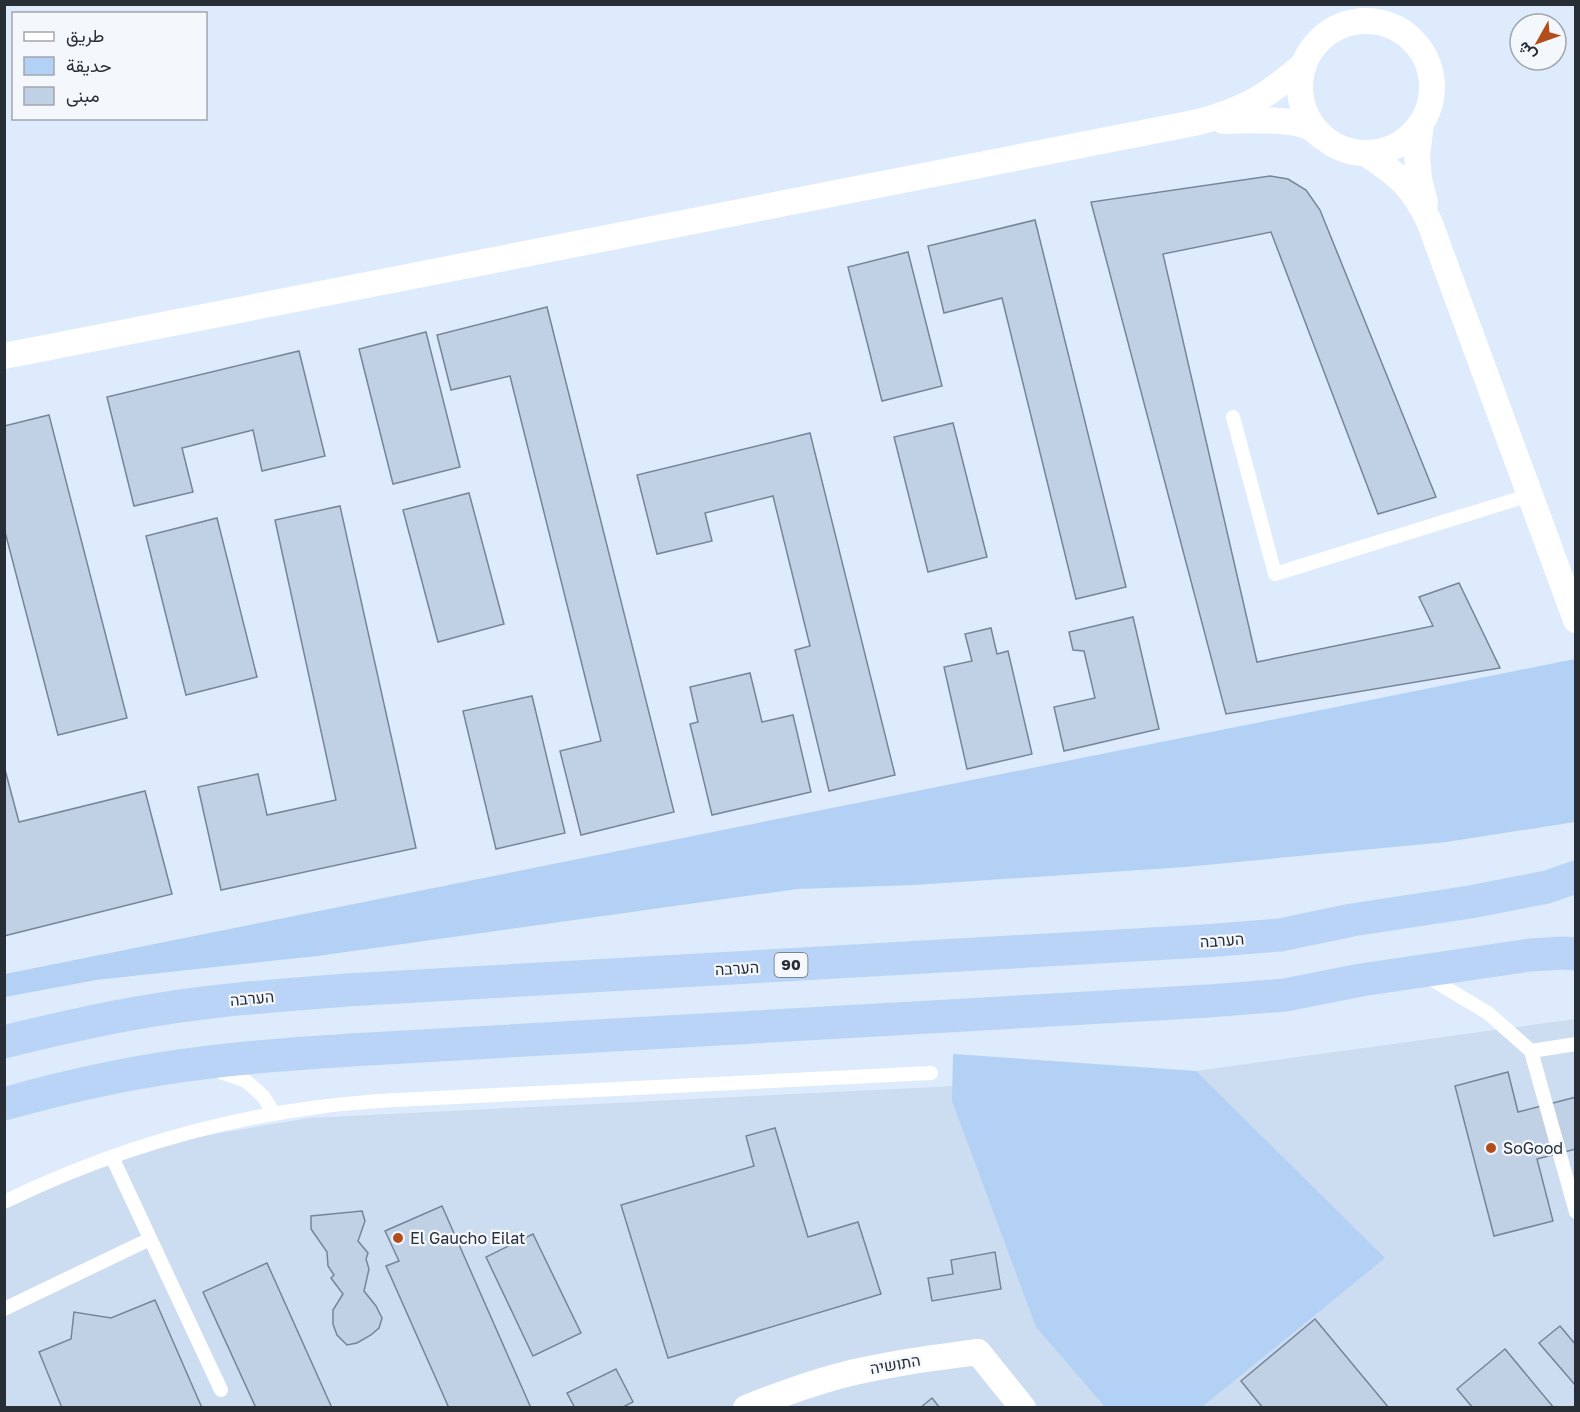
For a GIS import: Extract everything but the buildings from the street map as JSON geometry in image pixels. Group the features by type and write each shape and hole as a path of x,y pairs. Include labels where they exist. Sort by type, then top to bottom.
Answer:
{"highway":[{"name":"הערבה","path":"4,1042 162,1008 280,995 1280,936 1352,920 1470,902 1547,887 1575,877"},
{"path":"4,1104 135,1073 195,1064 351,1050 1285,995 1362,980 1530,955 1575,954"}],"street":[{"path":"4,356 1199,122 1248,106 1266,95 1304,64 1324,35 1340,26 1356,21 1374,21 1401,30 1423,52 1430,67 1432,100 1426,116 1413,135 1391,149 1378,152 1353,152 1342,148 1310,127 1288,123 1252,120 1199,122"},
{"path":"1304,64 1300,83 1302,103 1310,121 1322,136"},
{"path":"1421,124 1417,155 1419,179 1429,221"},
{"path":"1365,153 1395,173 1408,185 1429,221 1575,620"},
{"name":"התושיה","path":"746,1407 821,1381 867,1369 978,1352 1023,1407"}],"lane":[{"path":"1233,417 1275,574 1530,495"},
{"path":"1419,972 1488,1013 1531,1051 1575,1212"},
{"path":"1531,1051 1575,1044"},
{"path":"195,1064 246,1081 263,1096 274,1114"},
{"path":"4,1202 85,1166 201,1130 319,1107 378,1101 931,1073"},
{"path":"112,1157 221,1390"},
{"path":"4,1309 150,1239"}],"shaded area":[{"path":"1575,1019 1575,1407 5,1408 5,1204 156,1144 309,1118 936,1087 1196,1071"}],"green space":[{"path":"1575,659 1575,822 1446,842 1185,867 914,885 797,889 317,956 96,980 5,997 5,974"},
{"path":"953,1054 1196,1071 1385,1258 1202,1407 1105,1407 1036,1327 952,1101"}],"place":[{"name":"SoGood","path":"1491,1148"},
{"name":"El Gaucho Eilat","path":"398,1238"}]}
